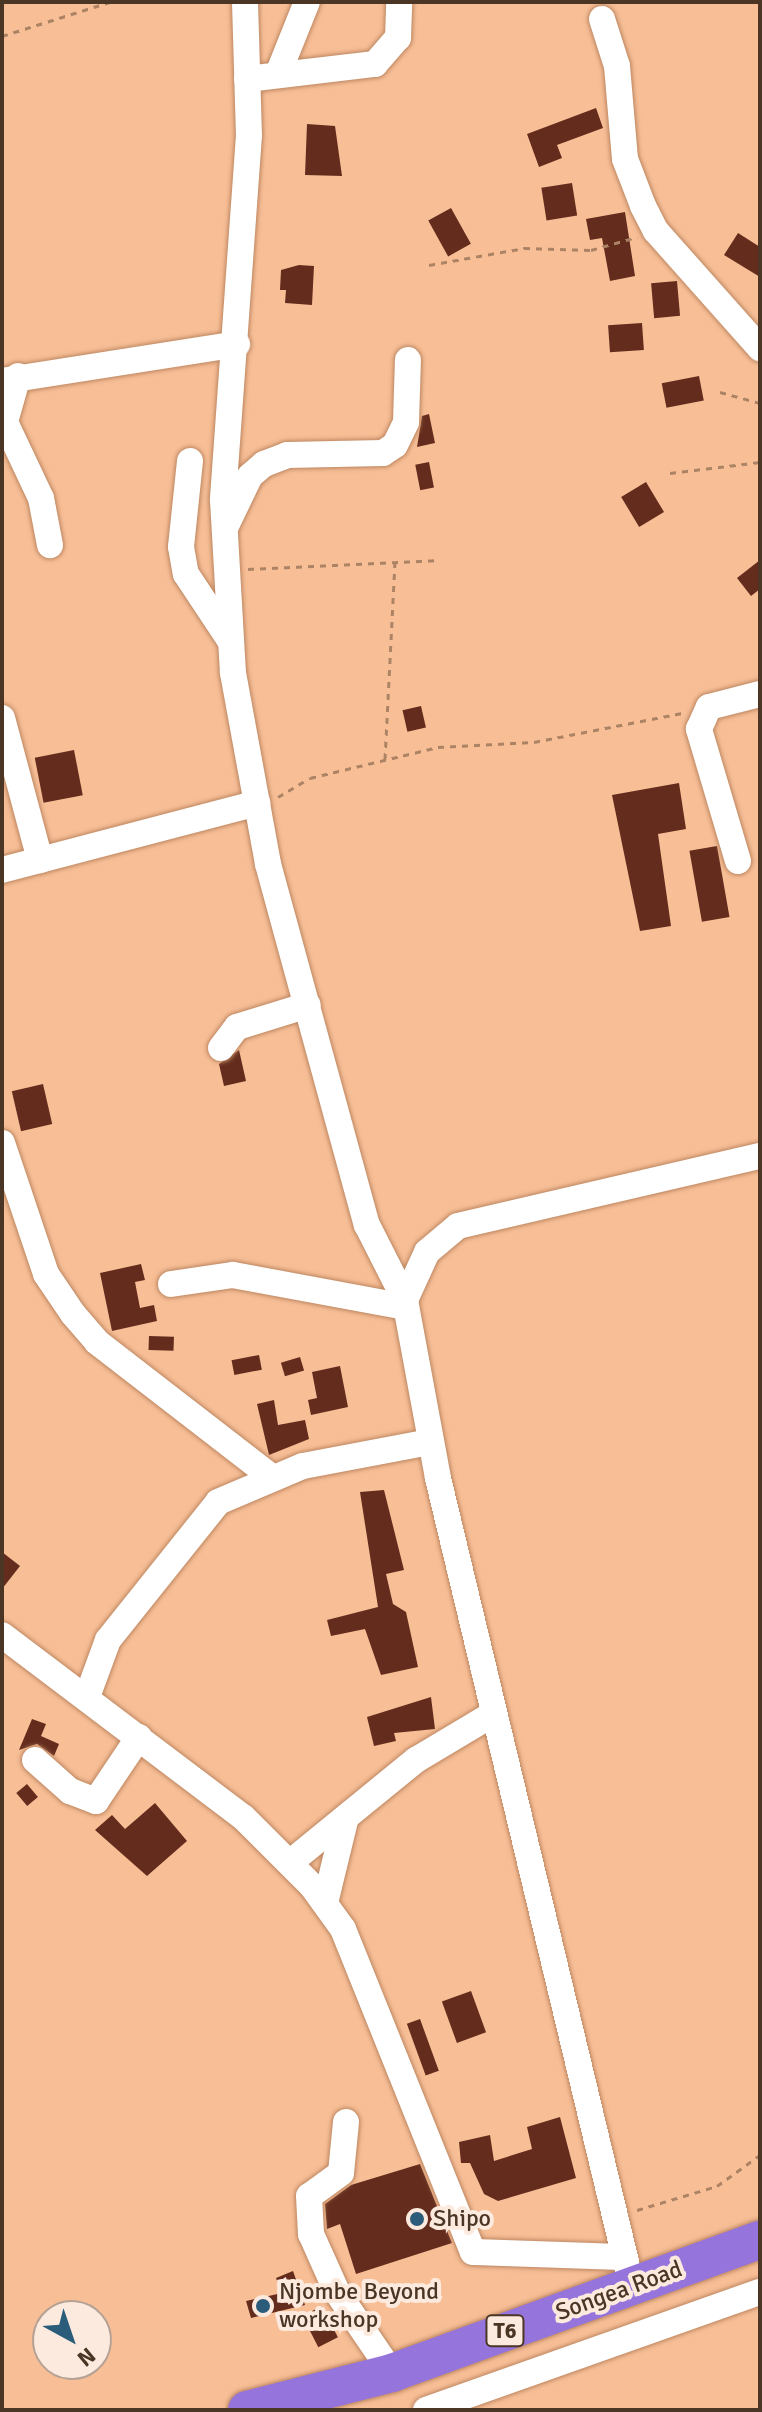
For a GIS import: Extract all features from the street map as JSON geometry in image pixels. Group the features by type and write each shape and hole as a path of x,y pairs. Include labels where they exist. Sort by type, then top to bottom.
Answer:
{"highway":[{"name":"Songea Road","path":"247,2410 345,2399 392,2373 627,2272 760,2240"}],"street":[{"path":"2,1635 139,1737 292,1861 325,1903 343,1929 473,2252 627,2272 430,1442 405,1303 367,1225 258,807 231,642 225,529 237,344 247,79 245,2"},
{"path":"280,69 307,2"},
{"path":"247,79 280,69 375,64 398,38 399,2"},
{"path":"602,19 617,66 625,159 656,231 760,348"},
{"path":"50,545 41,498 5,422 10,378 237,344"},
{"path":"225,529 250,476 264,464 287,455 383,453 395,445 406,422 408,360"},
{"path":"190,461 186,574 231,642"},
{"path":"738,861 702,748 699,729 709,707 760,694"},
{"path":"2,718 40,860"},
{"path":"2,870 258,807"},
{"path":"221,1048 237,1027 308,1005"},
{"path":"2,1143 46,1274 73,1314 97,1342 269,1475"},
{"path":"405,1303 427,1252 458,1226 760,1156"},
{"path":"171,1284 233,1275 405,1303"},
{"path":"87,1697 108,1640 184,1535 218,1502 269,1475 430,1442"},
{"path":"292,1861 416,1760 493,1714"},
{"path":"35,1760 70,1791 96,1801 139,1737"},
{"path":"325,1903 346,1818"},
{"path":"346,2122 341,2173 309,2196 311,2234 337,2292 392,2373"},
{"path":"426,2410 760,2292"}],"path":[{"path":"2,36 110,2"},
{"path":"429,265 524,248 591,250 656,231"},
{"path":"720,392 760,403"},
{"path":"670,473 760,462"},
{"path":"227,576 255,566 436,560"},
{"path":"385,759 395,561"},
{"path":"258,807 310,778 385,759 451,745 534,742 709,707"},
{"path":"614,2215 717,2186 760,2155"}],"building":[{"path":"596,108 603,128 557,145 562,158 539,167 527,134"},
{"path":"307,124 335,126 342,176 305,175"},
{"path":"572,183 577,216 547,220 541,188"},
{"path":"451,208 471,244 448,256 428,221"},
{"path":"625,212 635,276 610,281 602,238 590,240 586,219"},
{"path":"738,233 760,247 760,277 724,255"},
{"path":"299,265 314,266 312,305 285,303 286,290 280,290 281,270"},
{"path":"677,281 680,316 654,318 651,283"},
{"path":"642,323 644,350 610,352 608,325"},
{"path":"699,376 704,401 666,408 662,383"},
{"path":"429,414 435,443 417,447 422,416"},
{"path":"429,462 434,488 420,490 415,465"},
{"path":"646,482 664,512 639,527 621,497"},
{"path":"760,560 760,589 751,596 737,578"},
{"path":"421,706 426,727 407,732 402,710"},
{"path":"74,750 83,795 44,803 35,758"},
{"path":"679,783 686,829 658,834 671,926 640,931 612,795"},
{"path":"717,846 730,917 702,922 689,851"},
{"path":"239,1050 246,1081 224,1086 219,1064"},
{"path":"43,1084 52,1124 21,1131 12,1091"},
{"path":"141,1264 145,1280 135,1282 140,1308 154,1305 157,1321 112,1331 100,1273"},
{"path":"149,1336 174,1337 173,1351 149,1350"},
{"path":"259,1355 262,1370 234,1375 232,1360"},
{"path":"300,1357 304,1370 285,1376 281,1363"},
{"path":"340,1366 348,1407 311,1415 308,1400 317,1398 312,1372"},
{"path":"274,1400 278,1425 305,1420 309,1439 269,1455 257,1404"},
{"path":"384,1490 404,1570 386,1574 393,1604 406,1612 418,1667 381,1675 365,1629 331,1636 327,1620 378,1607 360,1492"},
{"path":"2,1552 20,1566 2,1589"},
{"path":"431,1697 435,1729 394,1733 396,1741 374,1746 367,1717"},
{"path":"32,1719 46,1724 41,1736 59,1744 54,1756 37,1744 19,1750"},
{"path":"27,1784 38,1797 27,1806 16,1793"},
{"path":"155,1803 187,1841 147,1876 95,1830 112,1815 125,1829"},
{"path":"471,1991 486,2032 457,2043 442,2002"},
{"path":"420,2019 439,2071 426,2075 407,2024"},
{"path":"560,2117 576,2178 498,2201 484,2194 470,2163 461,2163 459,2142 490,2135 494,2161 532,2149 527,2127"},
{"name":"Shipo","path":"420,2164 452,2243 356,2274 340,2224 327,2229 325,2204 351,2185"},
{"path":"293,2271 305,2305 251,2318 246,2301 282,2293 276,2278"},
{"path":"322,2306 338,2337 318,2347 302,2316"}],"place":[{"name":"Shipo","path":"417,2219"},
{"name":"Njombe Beyond workshop","path":"263,2306"}]}
